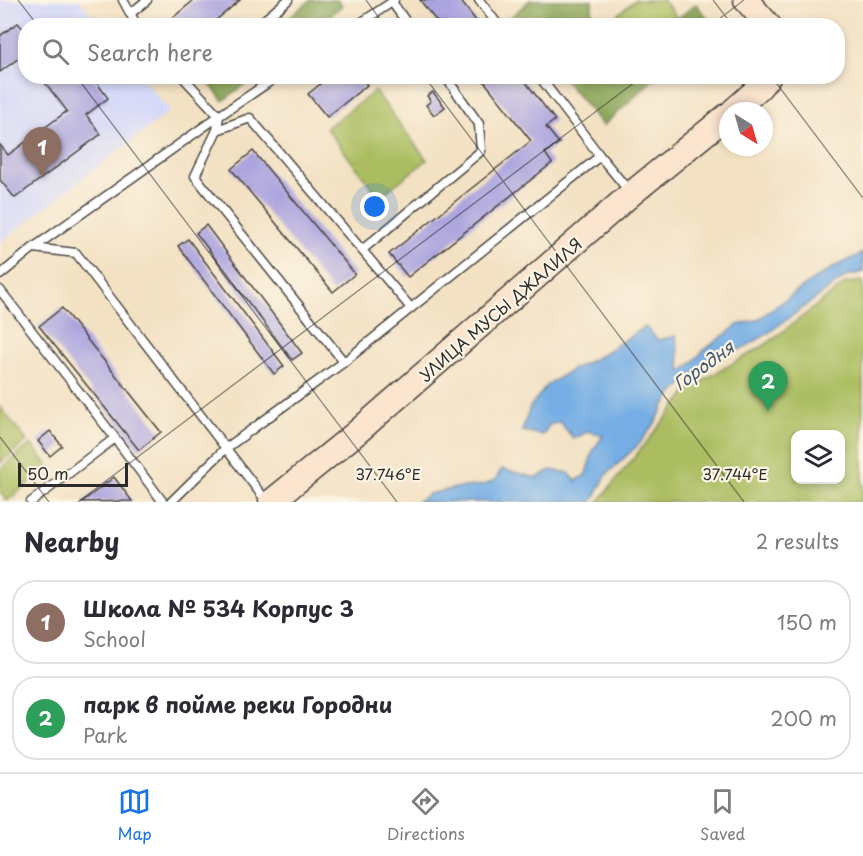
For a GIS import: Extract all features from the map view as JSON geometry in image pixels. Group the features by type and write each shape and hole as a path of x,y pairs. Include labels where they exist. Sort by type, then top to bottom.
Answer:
{"main road":[{"path":"746,0 762,18"},
{"path":"743,102 762,84"},
{"name":"УЛИЦА МУСЫ ДЖАЛИЛЯ","path":"269,502 355,434 631,194 719,122"}],"lane":[{"path":"123,0 132,18"},
{"path":"130,14 147,0"},
{"path":"267,18 288,0"},
{"path":"479,0 493,18"},
{"path":"368,18 393,1 404,18"},
{"path":"193,84 219,116 217,130 195,176 344,362"},
{"path":"0,275 33,248 266,84"},
{"path":"362,250 481,151 479,124 451,84"},
{"path":"544,84 631,194"},
{"path":"217,130 250,118 411,308"},
{"path":"171,502 225,449 344,362 600,156"},
{"path":"33,248 76,253 225,449 269,502"},
{"path":"0,290 163,502"},
{"path":"31,502 115,438"}],"shaded area":[{"path":"0,0 79,0 94,18 18,18 18,84 147,84 170,111 0,243"}],"green space":[{"path":"311,0 337,0 342,6 327,18 288,18"},
{"path":"530,0 592,0 592,18 514,18 512,16"},
{"path":"635,0 663,0 678,18 614,18"},
{"path":"696,4 707,18 678,18"},
{"path":"210,84 245,84 223,101"},
{"path":"568,84 648,84 603,126"},
{"path":"375,91 427,160 379,197 326,128"},
{"path":"863,281 863,502 598,502 691,387 765,345 846,283"},
{"path":"0,407 27,441 0,463"},
{"path":"31,444 49,467 7,501 0,492 0,469"}],"water":[{"name":"Городня","path":"863,253 863,272 847,276 765,335 708,364 687,380 673,393 656,422 639,444 607,474 592,502 417,502 429,494 484,485 495,480 502,469 537,478 550,470 569,473 576,481 586,474 593,450 603,436 588,431 574,439 560,422 549,425 543,435 522,431 530,407 547,385 598,357 645,327 658,340 676,336 681,372 704,350 738,325 757,320 813,280"}],"building":[{"path":"194,0 240,0 219,18 173,18"},
{"path":"420,0 460,0 474,18 434,18"},
{"path":"18,23 18,59 0,72 0,36"},
{"path":"46,84 98,84 108,98 86,115 101,134 15,198 0,180 0,145 8,155 67,111"},
{"path":"320,84 367,85 327,117 308,94"},
{"path":"486,84 527,84 555,120 546,127 559,143 545,153 552,163 408,277 389,254 531,141"},
{"path":"433,92 445,107 434,115 426,105 431,101 427,96"},
{"path":"253,151 355,274 333,292 231,169"},
{"path":"206,225 302,353 292,360 196,233"},
{"path":"188,239 284,366 274,374 178,246"},
{"path":"62,308 161,432 139,450 39,326"},
{"path":"50,431 62,446 50,456 38,441"},
{"path":"114,477 132,501 82,502"}],"place":[{"name":"Школа № 534 Корпус 3","path":"42,177"},
{"name":"парк в пойме реки Городни","path":"768,411"}]}
